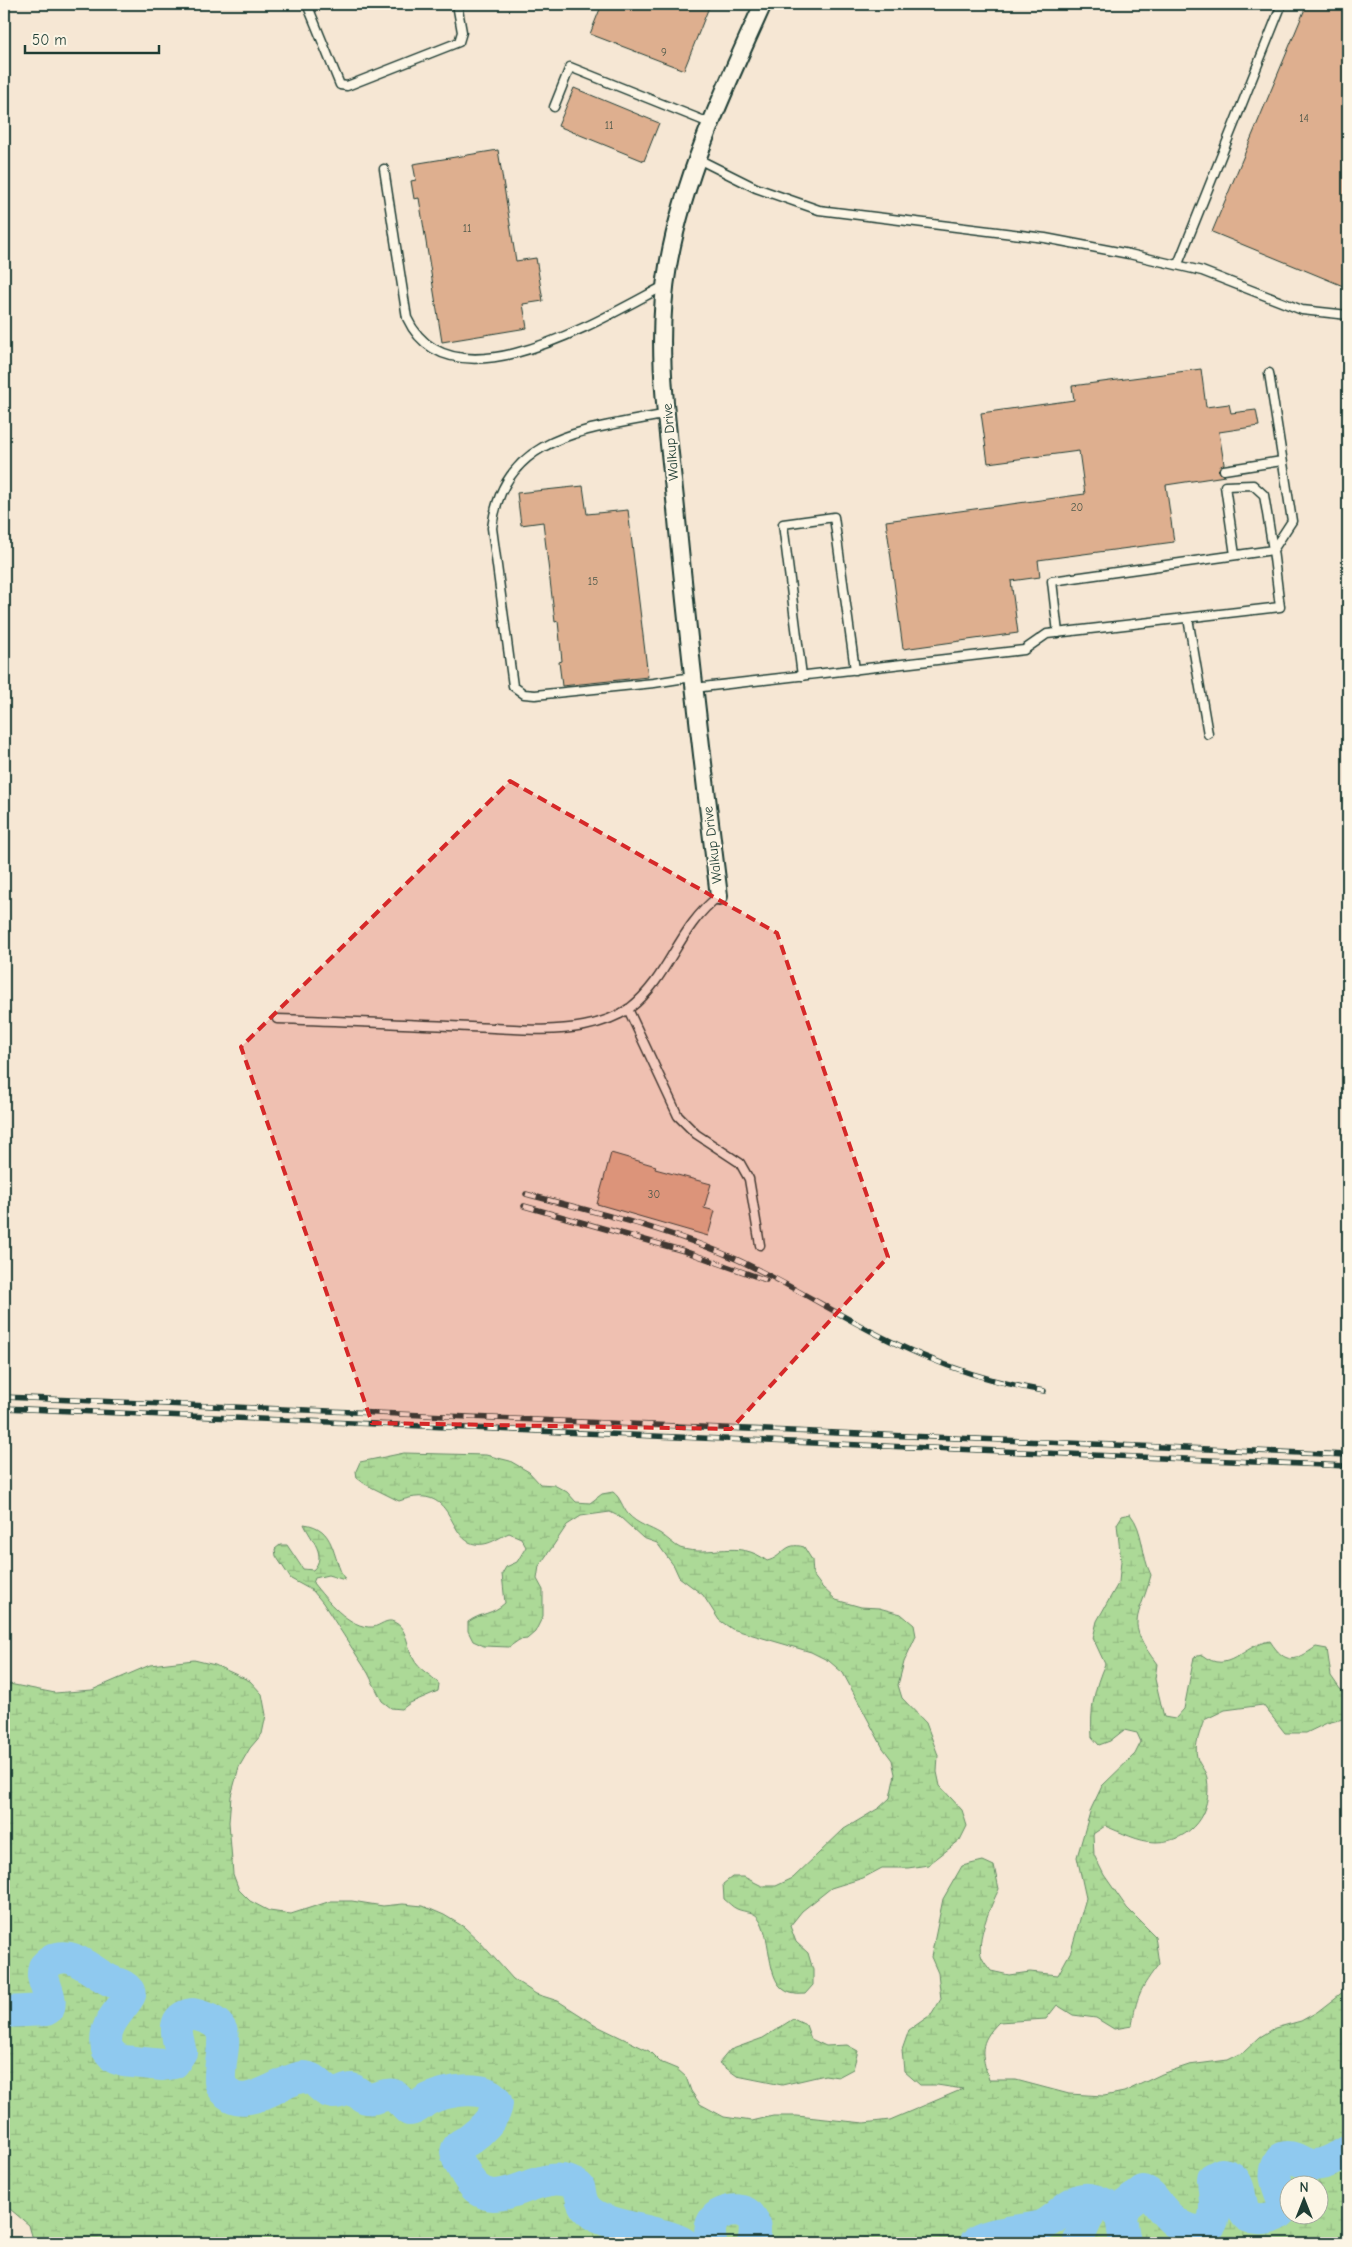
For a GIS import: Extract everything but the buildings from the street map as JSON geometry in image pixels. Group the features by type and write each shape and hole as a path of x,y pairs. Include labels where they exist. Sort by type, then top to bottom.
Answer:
{"street":[{"name":"Walkup Drive","path":"718,896 693,682 667,414 661,328 676,226 698,159 763,4"}],"lane":[{"path":"307,4 340,85 347,86 459,42 462,32 456,4"},
{"path":"1178,264 1282,4"},
{"path":"554,107 570,67 712,124"},
{"path":"698,159 756,188 819,210 1046,238 1178,264 1302,310 1348,315"},
{"path":"384,170 407,318 414,333 431,348 444,354 467,358 490,358 520,352 594,322 666,285"},
{"path":"1269,373 1292,520 1273,550"},
{"path":"667,414 563,436 542,446 524,461 502,490 494,511 492,528 513,686 517,691 535,695 654,683 802,676 1024,650 1048,634 1280,607 1264,495 1252,484 1224,486 1235,555"},
{"path":"1224,470 1282,461"},
{"path":"802,676 784,524 834,517 855,670"},
{"path":"1058,633 1052,580 1273,550"},
{"path":"1188,618 1208,734"},
{"path":"277,1019 551,1028 583,1026 628,1009 652,986 695,918 718,896"},
{"path":"628,1009 678,1116 696,1134 746,1169 750,1179 760,1245"}],"highlighted area":[{"path":"510,781 777,933 888,1257 731,1429 372,1423 241,1047"}],"green space":[{"path":"404,1453 486,1455 510,1461 529,1472 540,1484 554,1485 567,1492 576,1502 590,1503 602,1494 613,1492 632,1518 661,1534 680,1548 703,1551 735,1549 756,1554 767,1561 792,1546 804,1547 812,1560 813,1575 822,1587 836,1600 861,1607 879,1608 901,1614 914,1625 916,1636 904,1662 898,1685 902,1698 926,1723 938,1755 937,1772 940,1786 962,1810 967,1826 960,1840 928,1865 908,1868 882,1868 863,1878 831,1888 802,1911 790,1926 796,1942 808,1953 813,1970 813,1985 805,1994 791,1993 782,1988 776,1980 772,1969 760,1920 752,1913 735,1908 724,1899 723,1884 732,1877 744,1877 762,1886 776,1886 793,1878 844,1829 879,1808 890,1798 895,1774 892,1760 883,1748 843,1673 829,1661 811,1652 732,1629 719,1620 703,1595 679,1577 674,1566 657,1543 643,1538 620,1517 610,1512 581,1516 567,1525 539,1566 537,1579 543,1590 543,1616 535,1632 527,1639 519,1640 509,1647 484,1646 473,1641 468,1631 468,1622 478,1616 496,1610 505,1603 502,1574 506,1567 517,1562 526,1547 521,1538 509,1533 484,1544 471,1543 462,1537 450,1516 433,1499 419,1497 399,1501 357,1478 356,1471 360,1462"},
{"path":"1130,1514 1135,1521 1151,1575 1139,1612 1137,1629 1140,1638 1157,1664 1155,1679 1164,1717 1175,1719 1184,1709 1194,1657 1202,1655 1212,1661 1228,1661 1251,1648 1270,1641 1281,1654 1291,1659 1316,1647 1327,1649 1331,1676 1340,1689 1348,1695 1347,1718 1327,1723 1306,1733 1285,1733 1263,1705 1225,1710 1204,1720 1196,1752 1206,1775 1208,1791 1203,1813 1197,1823 1180,1837 1168,1841 1149,1842 1136,1839 1105,1826 1093,1834 1094,1855 1104,1875 1127,1908 1155,1936 1159,1964 1140,1993 1135,2007 1132,2026 1114,2029 1096,2018 1073,2015 1057,2005 1046,2019 999,2022 984,2042 983,2055 989,2080 1016,2080 1069,2094 1104,2096 1124,2092 1162,2074 1189,2065 1228,2060 1244,2052 1260,2037 1275,2028 1301,2021 1317,2012 1348,1988 1348,2243 34,2243 29,2225 4,2204 4,1683 55,1693 92,1690 150,1665 194,1660 215,1665 250,1681 262,1694 266,1715 262,1734 250,1748 239,1767 231,1796 229,1822 233,1874 239,1890 250,1901 269,1911 291,1914 331,1901 352,1901 383,1906 403,1904 423,1906 444,1915 464,1927 513,1979 536,1994 558,2001 599,2027 649,2051 660,2062 677,2069 686,2077 691,2091 700,2104 724,2117 752,2121 773,2116 797,2116 864,2123 890,2120 963,2089 937,2085 920,2085 904,2071 902,2050 909,2030 932,2014 941,1999 938,1973 931,1957 943,1899 962,1866 983,1861 994,1866 999,1889 985,1923 980,1951 982,1958 991,1971 1009,1975 1030,1972 1058,1975 1071,1951 1086,1898 1077,1857 1091,1809 1102,1786 1135,1754 1141,1742 1137,1733 1124,1730 1110,1741 1099,1745 1092,1737 1094,1700 1105,1664 1093,1638 1097,1621 1119,1582 1121,1561 1117,1524 1122,1516"},
{"path":"304,1524 322,1531 327,1537 345,1580 328,1575 315,1578 313,1583 324,1597 339,1612 355,1623 373,1627 391,1621 402,1628 411,1654 422,1669 439,1684 438,1691 410,1703 402,1709 391,1708 382,1701 368,1673 323,1603 313,1591 291,1579 276,1556 275,1549 280,1545 287,1545 303,1569 313,1570 319,1559 319,1553"},
{"path":"793,2019 806,2025 811,2039 826,2046 847,2045 858,2051 853,2069 838,2077 825,2075 782,2085 737,2076 719,2063 730,2050 763,2038"}],"waterway":[{"path":"4,2012 46,2010 49,2008 49,1997 43,1977 44,1967 52,1960 69,1958 85,1965 101,1976 122,1985 129,1991 130,1995 112,2020 107,2033 107,2049 115,2058 124,2061 162,2065 174,2063 181,2052 177,2035 180,2019 192,2014 207,2018 216,2024 221,2031 223,2039 220,2082 227,2093 237,2098 260,2095 294,2079 303,2077 312,2079 325,2090 333,2093 352,2089 370,2099 390,2094 394,2095 409,2110 415,2109 429,2099 446,2093 467,2090 486,2093 493,2097 497,2104 494,2114 483,2128 460,2145 456,2152 467,2176 478,2190 491,2195 505,2194 549,2180 564,2180 579,2187 581,2198 586,2208 604,2220 660,2234 683,2243"},
{"path":"975,2243 986,2237 1038,2227 1050,2221 1071,2204 1083,2199 1093,2200 1121,2209 1143,2191 1148,2193 1171,2219 1179,2225 1202,2231 1212,2222 1215,2207 1213,2178 1221,2174 1229,2176 1234,2180 1247,2216 1258,2219 1270,2218 1279,2214 1283,2208 1276,2178 1276,2169 1281,2159 1289,2157 1306,2164 1315,2165 1329,2162 1348,2151"},
{"path":"1079,2243 1081,2232 1090,2211 1091,2200"},
{"path":"1124,2208 1121,2217 1125,2243"},
{"path":"711,2243 710,2228 714,2219 718,2215 736,2210 746,2213 754,2222 753,2243"}],"railway":[{"path":"526,1194 633,1222 711,1248 759,1270 874,1333 921,1355 982,1377 1044,1391"},
{"path":"524,1206 684,1251 766,1280"},
{"path":"4,1397 1348,1455"},
{"path":"4,1408 1348,1466"}]}
